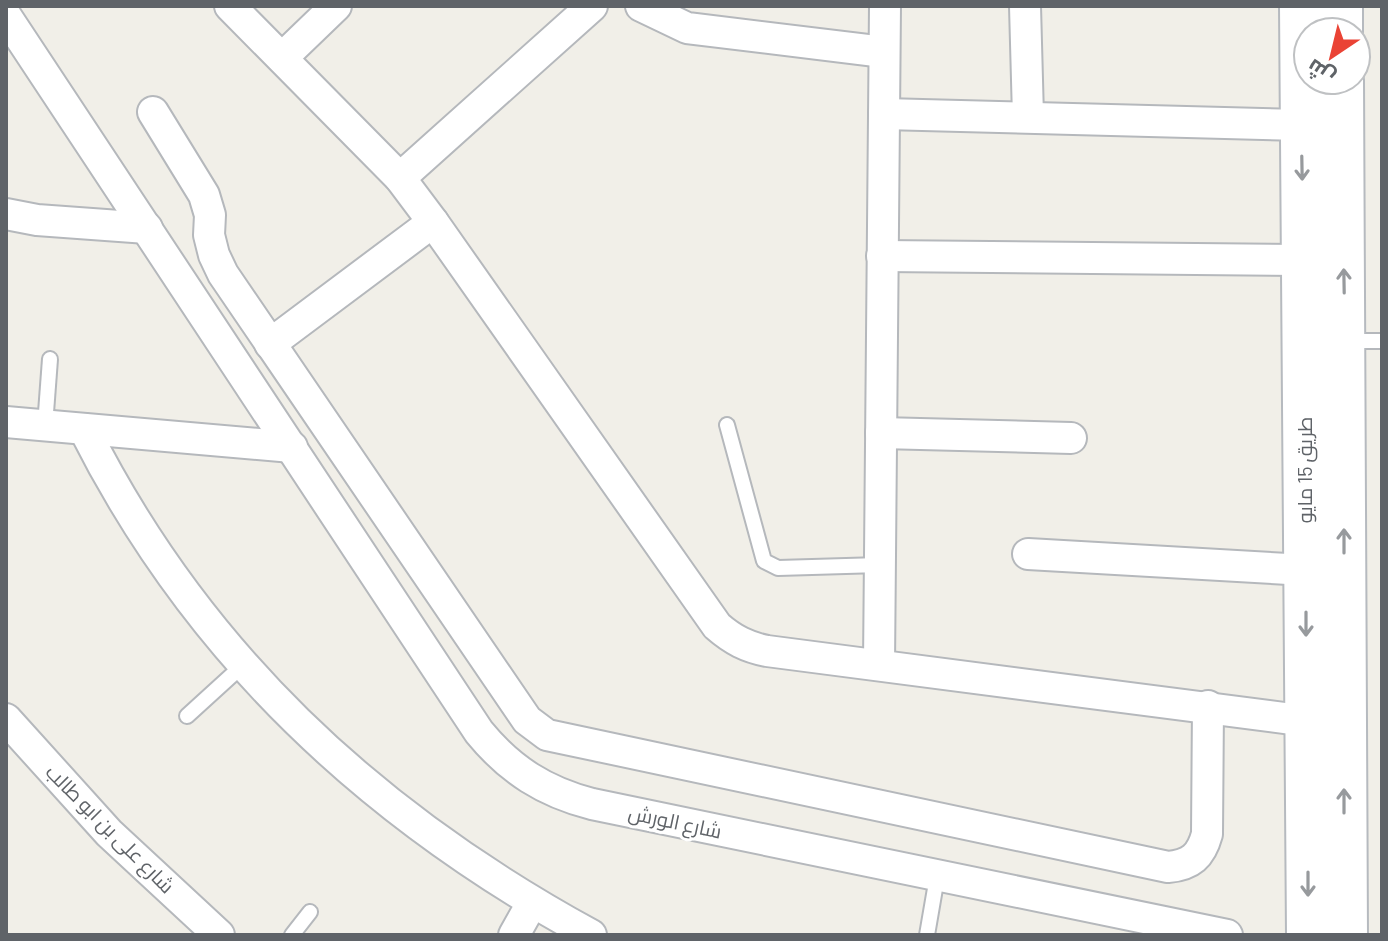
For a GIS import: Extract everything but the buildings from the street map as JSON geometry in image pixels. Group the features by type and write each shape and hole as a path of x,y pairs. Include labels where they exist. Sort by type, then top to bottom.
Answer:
{"main road":[{"name":"طريق 15 مايو","path":"1301,6 1303,260 1344,341 1306,570 1308,935"},
{"name":"طريق 15 مايو","path":"1342,96 1346,935"}],"street":[{"path":"230,6 400,178 717,626 732,639 749,647 1307,721"},
{"path":"282,58 336,6"},
{"path":"400,178 592,6"},
{"path":"641,6 687,28 884,52"},
{"path":"879,665 885,6"},
{"path":"1025,6 1028,117"},
{"name":"شارع الورش","path":"6,16 479,732 494,750 529,780 592,804 1227,935"},
{"path":"153,112 204,195 210,215 209,235 223,274 527,720 547,735 1168,867 1183,866 1195,859 1203,848 1207,834 1208,706"},
{"path":"884,114 1302,125"},
{"path":"6,214 37,220 147,228"},
{"path":"270,344 433,222"},
{"path":"882,256 1303,260"},
{"path":"6,422 292,447"},
{"path":"84,429 114,489 184,593 243,665 308,734 367,786 453,853 532,903 591,935"},
{"path":"881,433 1071,438"},
{"path":"1028,554 1306,570"},
{"name":"شارع على بن ابو طالب","path":"6,719 109,833 219,935"},
{"path":"514,935 532,903"}],"lane":[{"path":"45,426 50,359"},
{"path":"727,425 764,561 778,568 880,565"},
{"path":"187,716 243,665"},
{"path":"927,935 937,877"},
{"path":"292,935 310,912"}]}
